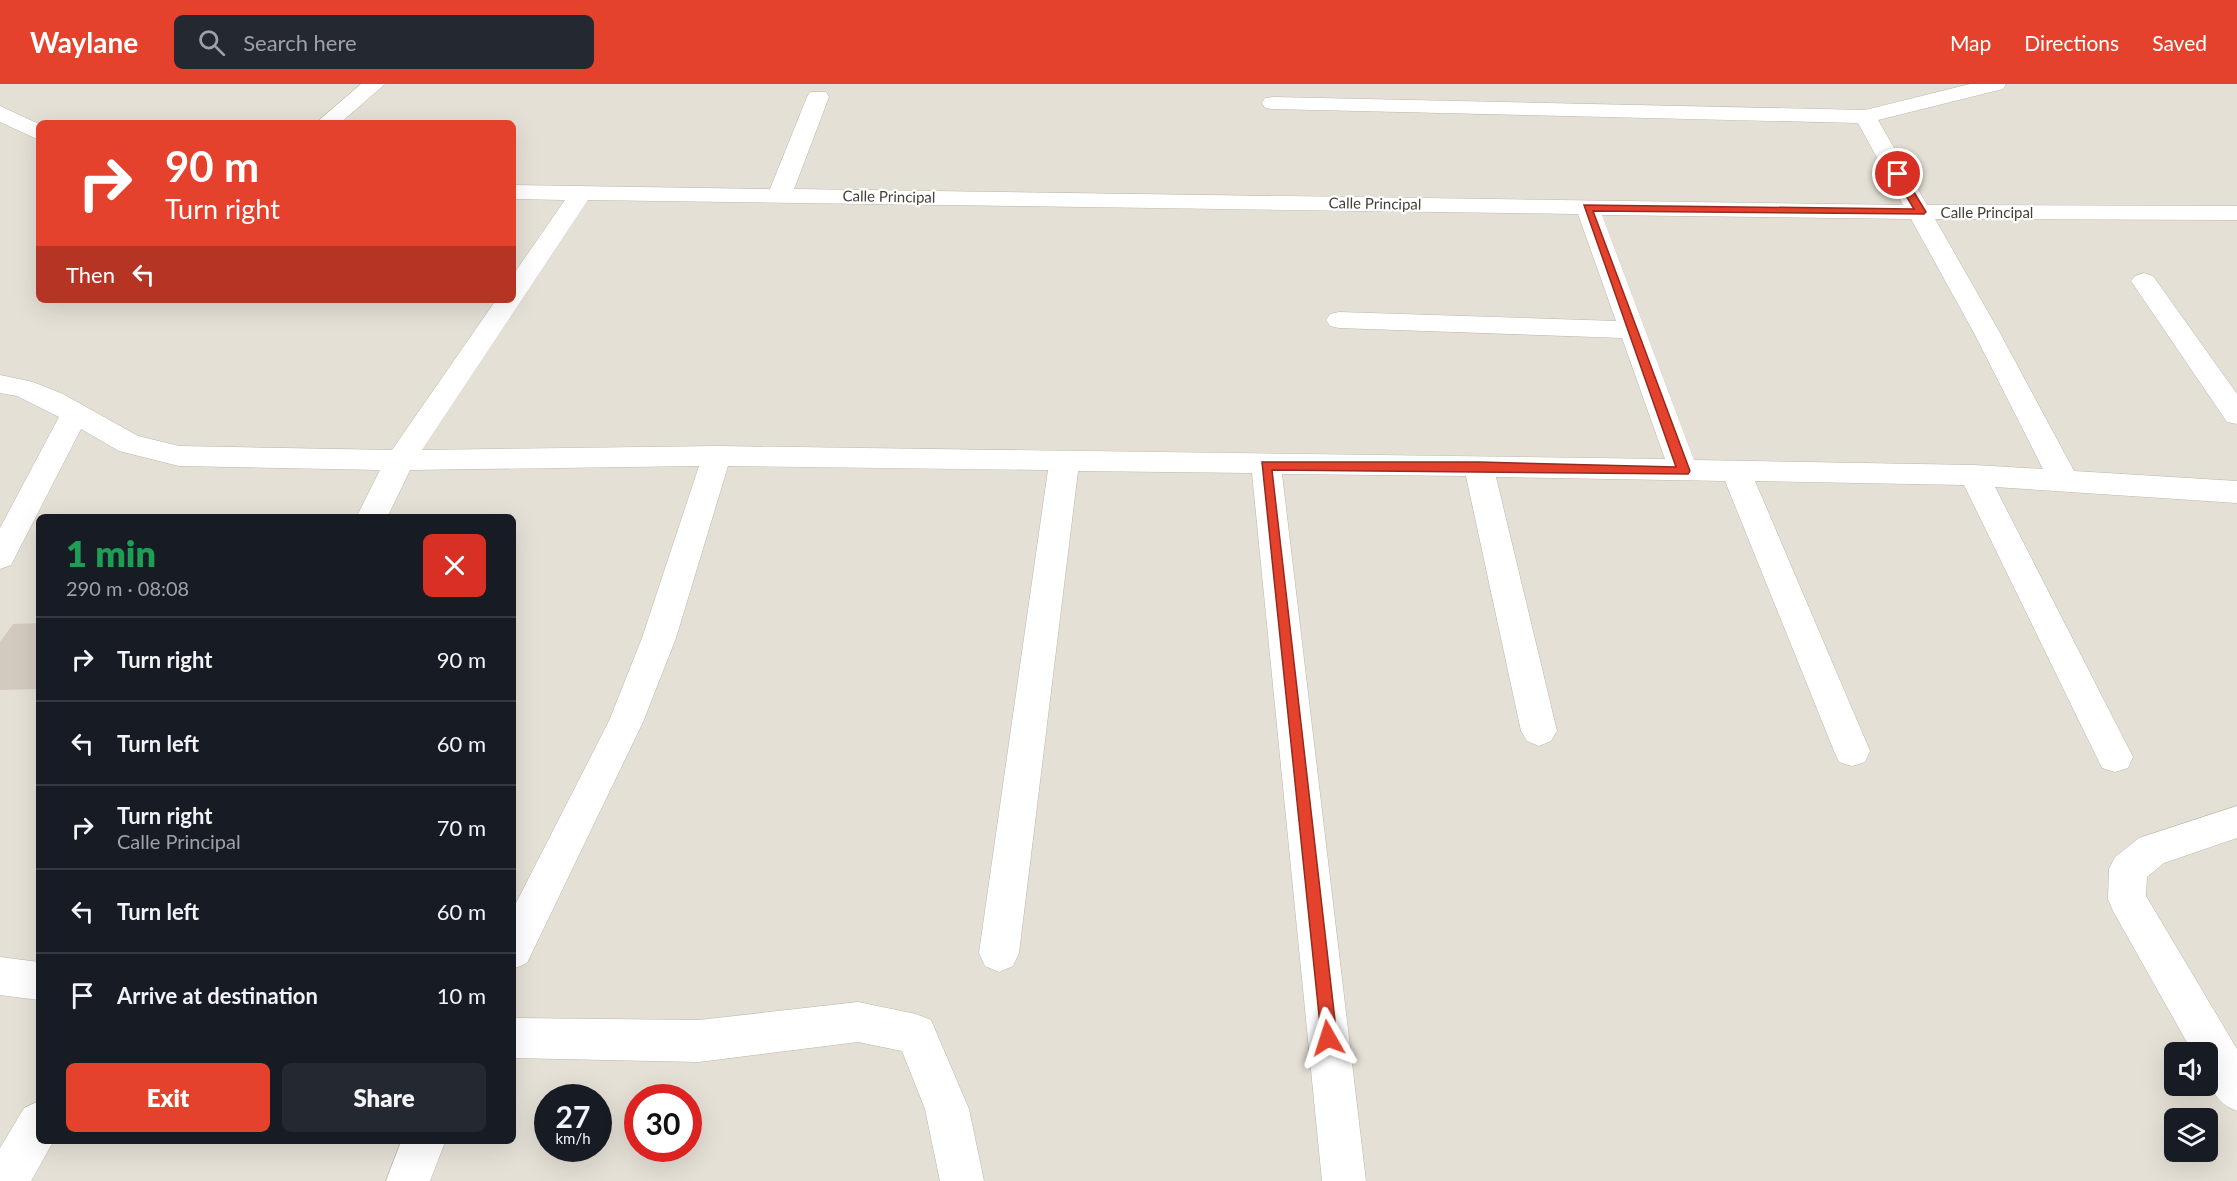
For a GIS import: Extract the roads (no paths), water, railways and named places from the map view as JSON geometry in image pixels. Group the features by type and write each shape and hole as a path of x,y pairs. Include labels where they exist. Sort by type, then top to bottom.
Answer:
{"street":[{"path":"331,120 374,84"},
{"path":"1273,103 1865,117 1995,84"},
{"path":"779,196 818,97"},
{"path":"0,112 36,132"},
{"path":"1865,117 1921,212 2064,481"},
{"name":"Calle Principal","path":"516,192 1921,212 2237,213"},
{"path":"516,290 581,193"},
{"path":"1587,207 1684,471"},
{"path":"2144,281 2237,415"},
{"path":"372,514 400,460 507,303"},
{"path":"1339,320 1632,330"},
{"path":"0,384 23,388 129,444 179,456 400,460 717,456 1479,466 1737,473 1974,475 2237,492"},
{"path":"0,556 75,414"},
{"path":"516,944 626,722 659,638 717,456"},
{"path":"999,953 1064,462"},
{"path":"1266,465 1344,1181"},
{"path":"1479,466 1539,731"},
{"path":"1737,473 1852,751"},
{"path":"1974,475 2115,757"},
{"path":"2237,822 2152,850 2128,869 2127,899 2237,1090"},
{"path":"0,976 36,981"},
{"path":"516,1038 699,1041 858,1022 916,1034 947,1109 962,1181"},
{"path":"6,1181 36,1128"},
{"path":"408,1181 422,1144"}]}
